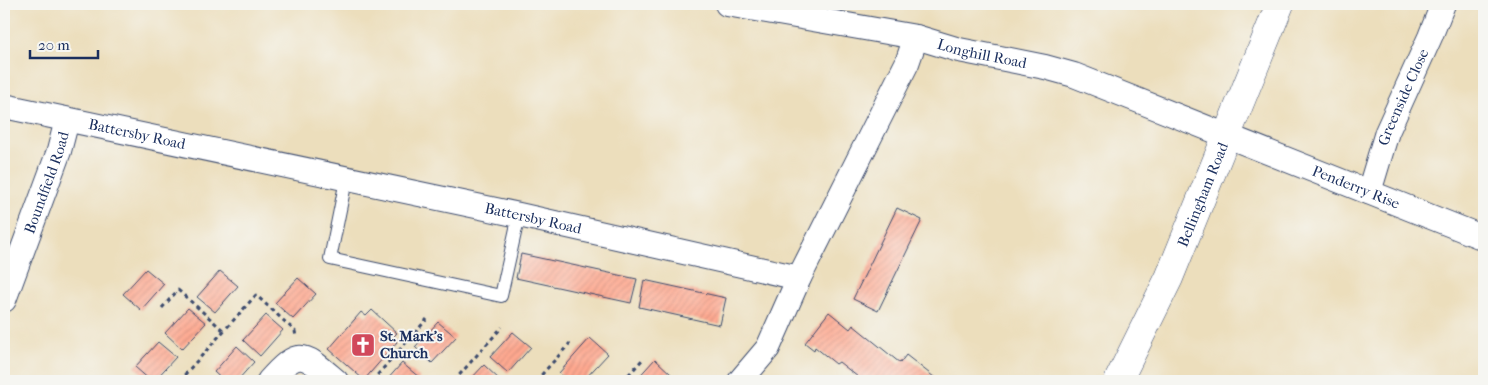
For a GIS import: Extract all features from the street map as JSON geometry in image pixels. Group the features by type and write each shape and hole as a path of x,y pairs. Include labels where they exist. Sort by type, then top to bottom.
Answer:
{"street":[{"name":"Longhill Road","path":"727,4 916,37 959,50 1046,67 1074,76 1227,137"},
{"name":"Bellingham Road","path":"1118,381 1170,278 1280,4"},
{"name":"Greenside Close","path":"1369,192 1386,132 1430,37 1443,4"},
{"path":"740,381 768,348 799,278 907,63 916,37"},
{"name":"Battersby Road","path":"4,106 346,180 519,215 799,278"},
{"name":"Boundfield Road","path":"4,300 59,150 67,120"},
{"name":"Penderry Rise","path":"1227,137 1484,238"},
{"path":"270,381 289,362 299,357 308,358 336,381"}],"lane":[{"path":"346,180 330,259 501,296 519,215"}],"path":[{"path":"162,308 178,290 224,331"},
{"path":"179,381 256,295 295,331 299,357"},
{"path":"372,381 427,319"},
{"path":"454,381 502,328"},
{"path":"536,381 570,343"},
{"path":"623,381 642,360"}],"building":[{"path":"897,208 922,220 878,311 853,299"},
{"path":"521,254 637,279 631,303 516,278"},
{"path":"146,269 164,284 141,310 123,294"},
{"path":"220,271 238,286 215,312 197,297"},
{"path":"298,278 316,294 293,319 275,303"},
{"path":"644,280 726,298 720,325 639,307"},
{"path":"188,308 206,323 182,349 165,333"},
{"name":"St. Mark's Church","path":"372,310 397,333 392,338 397,342 364,380 329,349 361,312 366,316"},
{"path":"829,312 850,329 853,325 900,363 906,355 939,381 863,381 839,362 836,364 815,347 814,350 805,343"},
{"path":"266,315 283,330 260,356 243,340"},
{"path":"438,322 456,337 432,363 415,347"},
{"path":"513,332 531,347 508,373 490,357"},
{"path":"590,338 608,354 583,381 568,381 559,373"},
{"path":"158,342 176,357 154,381 151,381 135,367"},
{"path":"237,346 254,362 237,381 224,381 214,372"},
{"path":"655,359 672,375 667,381 635,381"},
{"path":"402,363 420,378 417,381 386,381"},
{"path":"484,365 501,381 469,381"}],"place":[{"name":"St. Mark's Church","path":"363,345"}]}
